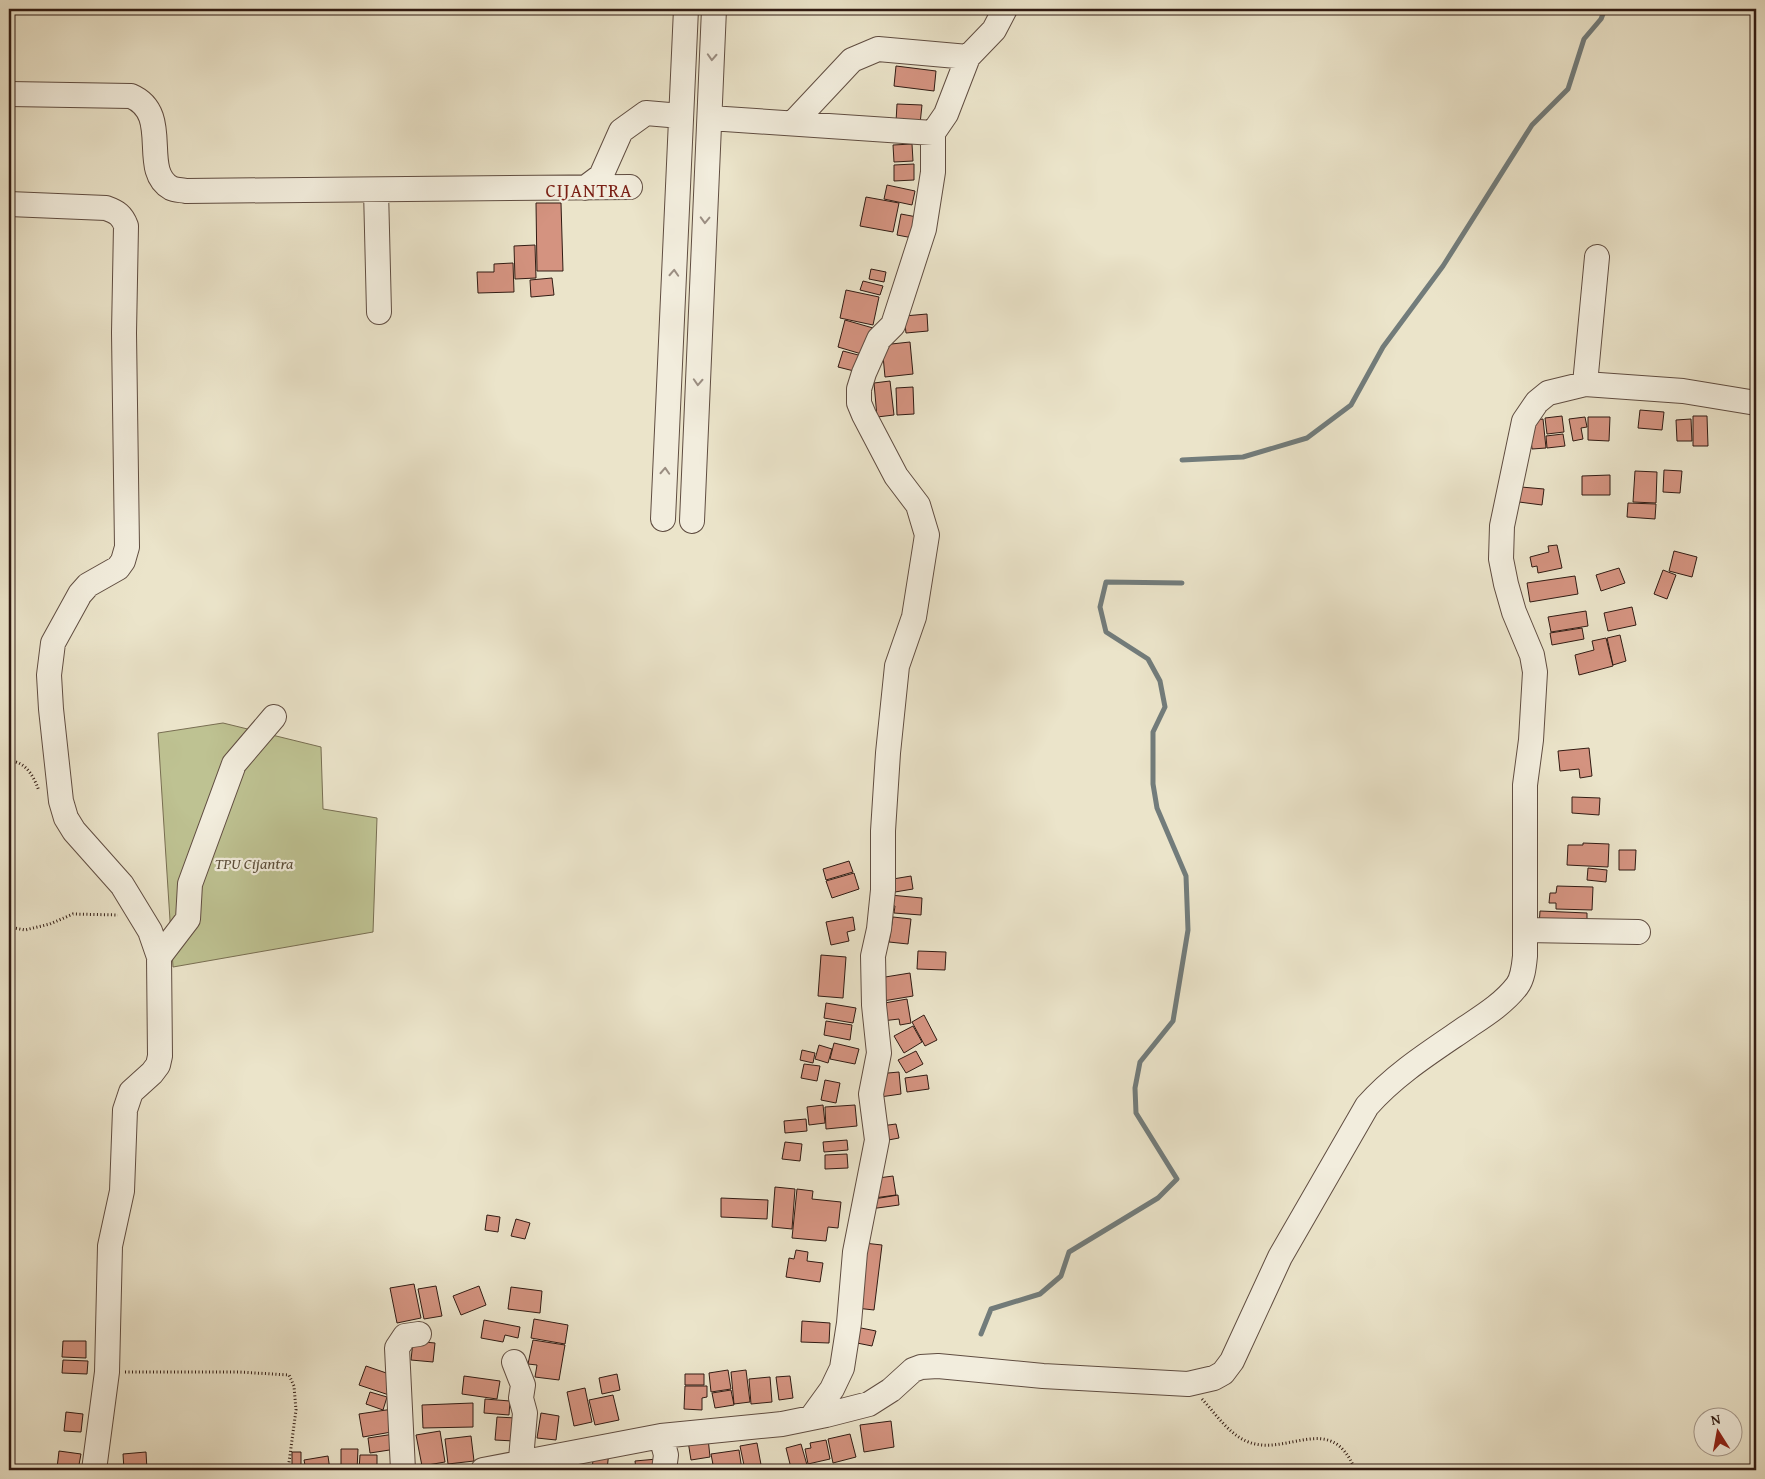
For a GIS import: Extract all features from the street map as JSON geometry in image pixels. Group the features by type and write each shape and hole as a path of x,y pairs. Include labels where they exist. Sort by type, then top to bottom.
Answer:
{"street":[{"path":"663,519 686,9"},
{"path":"692,521 714,9"},
{"path":"811,1418 832,1389 842,1368 849,1323 855,1252 877,1140 871,1094 879,1046 874,1005 873,956 879,929 883,890 883,831 888,753 897,666 914,617 927,534 918,505 896,476 864,415 859,403 859,389 879,339 893,325 924,229 932,172 933,133 946,114 968,58 994,30 1005,9"},
{"path":"793,123 852,60 878,49 968,58"},
{"path":"9,94 131,96 140,100 148,109 155,128 158,170 170,188 186,191 630,187"},
{"path":"585,188 601,176 621,131 646,113 681,116"},
{"path":"710,118 933,133"},
{"path":"376,190 380,312"},
{"path":"9,204 106,208 118,213 123,218 126,226 124,333 127,547 123,561 118,568 88,585 80,594 53,643 49,674 58,780 66,818 74,831 122,885 142,916 160,957 160,1056 158,1065 131,1092 125,1110 122,1191 110,1246 107,1372 94,1470"},
{"path":"1585,384 1597,257"},
{"path":"673,301 702,302"},
{"path":"482,1470 520,1467 661,1436 709,1433 811,1418 869,1404 891,1390 910,1372 930,1366 1105,1381 1188,1384 1204,1382 1218,1376 1232,1361 1280,1257 1367,1106 1379,1092 1407,1069 1497,1006 1518,984 1526,956 1525,785 1531,740 1535,672 1532,655 1506,584 1501,558 1502,526 1524,421 1530,411 1548,393 1585,384 1683,392 1756,403"},
{"path":"160,957 188,919 190,884 234,764 274,717"},
{"path":"1526,930 1638,932"},
{"path":"403,1470 398,1348 405,1336 419,1334"},
{"path":"514,1362 523,1385 521,1398 525,1413 520,1467"},
{"path":"661,1436 666,1455 664,1470"}],"path":[{"path":"9,927 25,930 50,924 73,914 142,916"},
{"path":"107,1372 239,1372 289,1375 294,1386 296,1410 288,1470"},
{"path":"1188,1384 1234,1435 1246,1442 1263,1446 1304,1438 1323,1438 1338,1445 1350,1459 1355,1470"}],"green space":[{"name":"TPU Cijantra","path":"223,723 321,747 323,809 377,818 373,932 173,967 158,733"}],"building":[{"path":"896,66 936,71 934,91 894,86"},
{"path":"897,104 922,105 920,124 896,122"},
{"path":"912,144 913,161 894,162 893,145"},
{"path":"914,164 914,180 894,181 894,165"},
{"path":"887,185 915,191 912,205 884,199"},
{"path":"866,197 899,203 893,232 860,226"},
{"path":"536,203 561,203 563,271 537,271"},
{"path":"901,214 917,217 913,238 897,235"},
{"path":"535,245 536,278 515,279 514,246"},
{"path":"513,263 514,292 478,293 477,272 494,272 494,264"},
{"path":"871,269 886,272 884,282 869,279"},
{"path":"552,278 554,295 531,297 530,280"},
{"path":"863,281 883,286 880,295 860,290"},
{"path":"846,290 879,297 873,325 840,318"},
{"path":"927,314 928,331 906,333 904,316"},
{"path":"845,320 873,328 865,355 838,347"},
{"path":"910,342 913,374 885,377 882,345"},
{"path":"843,351 862,356 858,372 838,367"},
{"path":"890,381 894,415 877,417 874,383"},
{"path":"913,387 914,414 897,415 896,388"},
{"path":"1640,410 1664,412 1662,430 1638,428"},
{"path":"1562,416 1564,432 1547,434 1545,418"},
{"path":"1693,416 1707,416 1708,446 1693,446"},
{"path":"1585,417 1587,427 1581,428 1583,439 1573,441 1569,419"},
{"path":"1588,417 1610,417 1609,441 1588,440"},
{"path":"1543,419 1546,448 1532,449 1529,421"},
{"path":"1691,419 1692,441 1677,441 1676,420"},
{"path":"1563,434 1565,446 1547,448 1546,436"},
{"path":"1664,470 1682,471 1680,493 1663,492"},
{"path":"1635,471 1657,472 1656,503 1633,502"},
{"path":"1610,475 1610,495 1582,495 1582,476"},
{"path":"1521,487 1544,489 1542,505 1519,502"},
{"path":"1628,503 1656,504 1655,519 1627,517"},
{"path":"1557,545 1562,568 1538,573 1537,566 1532,567 1530,557 1549,552 1548,546"},
{"path":"1674,551 1697,557 1692,577 1669,571"},
{"path":"1619,568 1625,583 1601,591 1596,575"},
{"path":"1663,570 1676,575 1667,599 1654,594"},
{"path":"1575,576 1578,594 1530,602 1527,583"},
{"path":"1632,607 1636,625 1608,631 1604,613"},
{"path":"1586,611 1588,626 1551,632 1548,617"},
{"path":"1582,628 1584,639 1552,645 1550,633"},
{"path":"1620,635 1626,661 1613,665 1607,638"},
{"path":"1606,638 1613,666 1579,675 1575,655 1594,650 1592,641"},
{"path":"1589,748 1592,776 1580,778 1579,769 1560,771 1558,751"},
{"path":"1572,797 1600,798 1599,815 1572,813"},
{"path":"1583,843 1609,844 1608,867 1567,865 1568,845 1583,845"},
{"path":"1619,850 1636,850 1635,870 1619,870"},
{"path":"849,861 853,872 826,880 823,869"},
{"path":"1588,868 1607,870 1606,882 1587,880"},
{"path":"854,873 859,889 832,898 826,881"},
{"path":"911,876 913,889 889,893 887,880"},
{"path":"1557,886 1593,887 1592,910 1556,909 1556,903 1549,903 1550,893 1556,893"},
{"path":"890,895 922,898 921,915 894,913 895,906 889,905"},
{"path":"1540,911 1587,913 1587,928 1539,926"},
{"path":"853,917 855,930 847,932 849,941 831,945 826,922"},
{"path":"893,917 911,919 908,944 889,942"},
{"path":"918,951 946,952 945,970 917,969"},
{"path":"821,955 846,957 843,998 818,996"},
{"path":"910,973 913,996 883,1001 879,978"},
{"path":"907,999 911,1023 900,1025 899,1019 882,1021 879,1004"},
{"path":"826,1003 856,1008 853,1023 824,1018"},
{"path":"924,1015 937,1040 925,1046 912,1022"},
{"path":"826,1021 852,1025 850,1040 824,1035"},
{"path":"913,1026 922,1042 904,1053 894,1036"},
{"path":"834,1043 859,1049 855,1064 830,1059"},
{"path":"819,1045 832,1049 828,1063 815,1059"},
{"path":"802,1050 815,1053 813,1063 800,1060"},
{"path":"916,1051 923,1064 906,1073 898,1060"},
{"path":"804,1064 820,1066 817,1081 801,1078"},
{"path":"899,1072 901,1094 880,1097 877,1074"},
{"path":"927,1075 929,1089 907,1092 905,1078"},
{"path":"825,1080 840,1083 836,1103 821,1100"},
{"path":"823,1105 825,1123 809,1125 807,1107"},
{"path":"855,1105 857,1126 826,1129 825,1107"},
{"path":"806,1119 807,1131 785,1133 784,1121"},
{"path":"896,1124 899,1138 883,1141 881,1126"},
{"path":"847,1140 848,1150 824,1152 823,1142"},
{"path":"785,1142 802,1144 800,1161 782,1159"},
{"path":"847,1154 848,1168 825,1169 825,1155"},
{"path":"893,1176 896,1195 874,1198 871,1179"},
{"path":"775,1187 795,1189 792,1229 772,1227"},
{"path":"797,1189 813,1191 812,1199 841,1202 838,1228 828,1227 826,1241 792,1238"},
{"path":"898,1195 899,1205 870,1209 868,1200"},
{"path":"721,1198 768,1200 767,1219 721,1217"},
{"path":"487,1215 500,1217 498,1232 485,1230"},
{"path":"516,1219 530,1223 525,1239 511,1236"},
{"path":"864,1243 882,1245 874,1310 856,1308"},
{"path":"796,1250 808,1252 807,1261 823,1263 820,1282 786,1277 789,1258 794,1259"},
{"path":"414,1284 421,1318 397,1323 390,1288"},
{"path":"436,1286 442,1316 424,1319 418,1289"},
{"path":"479,1286 486,1305 461,1315 453,1296"},
{"path":"511,1287 542,1291 540,1313 508,1309"},
{"path":"534,1319 568,1325 565,1344 531,1338"},
{"path":"484,1320 520,1327 518,1338 505,1335 503,1342 481,1338"},
{"path":"802,1321 830,1323 829,1343 801,1342"},
{"path":"856,1327 876,1331 872,1346 852,1342"},
{"path":"533,1340 565,1345 559,1380 535,1377 537,1365 528,1364"},
{"path":"63,1341 86,1341 86,1358 62,1357"},
{"path":"413,1341 435,1343 433,1362 411,1360"},
{"path":"63,1360 88,1361 87,1374 62,1373"},
{"path":"366,1366 395,1376 389,1395 359,1385"},
{"path":"728,1370 731,1389 711,1392 709,1373"},
{"path":"746,1370 750,1402 734,1404 731,1372"},
{"path":"617,1374 620,1390 602,1394 599,1378"},
{"path":"685,1374 704,1374 704,1385 685,1385"},
{"path":"464,1376 500,1381 497,1399 462,1394"},
{"path":"790,1376 793,1398 779,1400 776,1377"},
{"path":"770,1377 772,1402 751,1404 749,1379"},
{"path":"685,1386 707,1386 707,1397 702,1398 702,1410 684,1409"},
{"path":"585,1388 592,1422 574,1426 567,1392"},
{"path":"731,1390 734,1405 715,1408 712,1393"},
{"path":"370,1392 387,1397 383,1410 366,1404"},
{"path":"613,1395 619,1420 595,1425 589,1400"},
{"path":"485,1399 510,1401 509,1415 484,1413"},
{"path":"473,1403 473,1427 423,1428 422,1405"},
{"path":"393,1409 397,1431 363,1437 359,1414"},
{"path":"66,1412 83,1414 81,1432 64,1431"},
{"path":"541,1413 559,1416 556,1440 537,1438"},
{"path":"497,1417 516,1418 514,1441 495,1440"},
{"path":"891,1421 894,1447 864,1452 860,1425"},
{"path":"440,1431 445,1462 422,1466 416,1435"},
{"path":"394,1434 396,1449 370,1453 368,1438"},
{"path":"850,1434 856,1457 833,1463 828,1439"},
{"path":"471,1436 474,1461 448,1464 445,1439"},
{"path":"708,1438 710,1457 691,1460 688,1441"},
{"path":"826,1440 830,1459 808,1464 805,1449 811,1448 810,1443"},
{"path":"757,1443 762,1470 745,1470 740,1446"},
{"path":"801,1444 807,1465 791,1468 786,1448"},
{"path":"341,1449 358,1449 357,1470 341,1470"},
{"path":"594,1449 609,1451 607,1470 592,1470"},
{"path":"739,1450 742,1470 714,1470 711,1454"},
{"path":"59,1451 81,1454 78,1470 57,1468"},
{"path":"146,1452 147,1470 124,1470 123,1454"},
{"path":"292,1452 301,1452 301,1470 292,1470"},
{"path":"360,1455 377,1455 377,1470 359,1470"},
{"path":"328,1456 330,1470 306,1470 304,1460"},
{"path":"657,1459 658,1470 636,1470 635,1461"},
{"path":"633,1465 634,1470 611,1469"},
{"path":"700,1465 700,1470 682,1470 682,1467"}],"waterway":[{"path":"1182,460 1243,457 1307,438 1351,405 1383,347 1443,266 1532,125 1568,89 1584,39 1601,19 1605,9"},
{"path":"981,1334 991,1309 1040,1294 1061,1276 1069,1252 1158,1198 1177,1179 1136,1113 1135,1088 1140,1062 1173,1021 1188,930 1186,876 1157,808 1153,784 1153,732 1165,707 1160,681 1148,659 1106,632 1100,607 1106,582 1182,583"}],"district":[{"name":"CIJANTRA","path":"589,190"}]}
